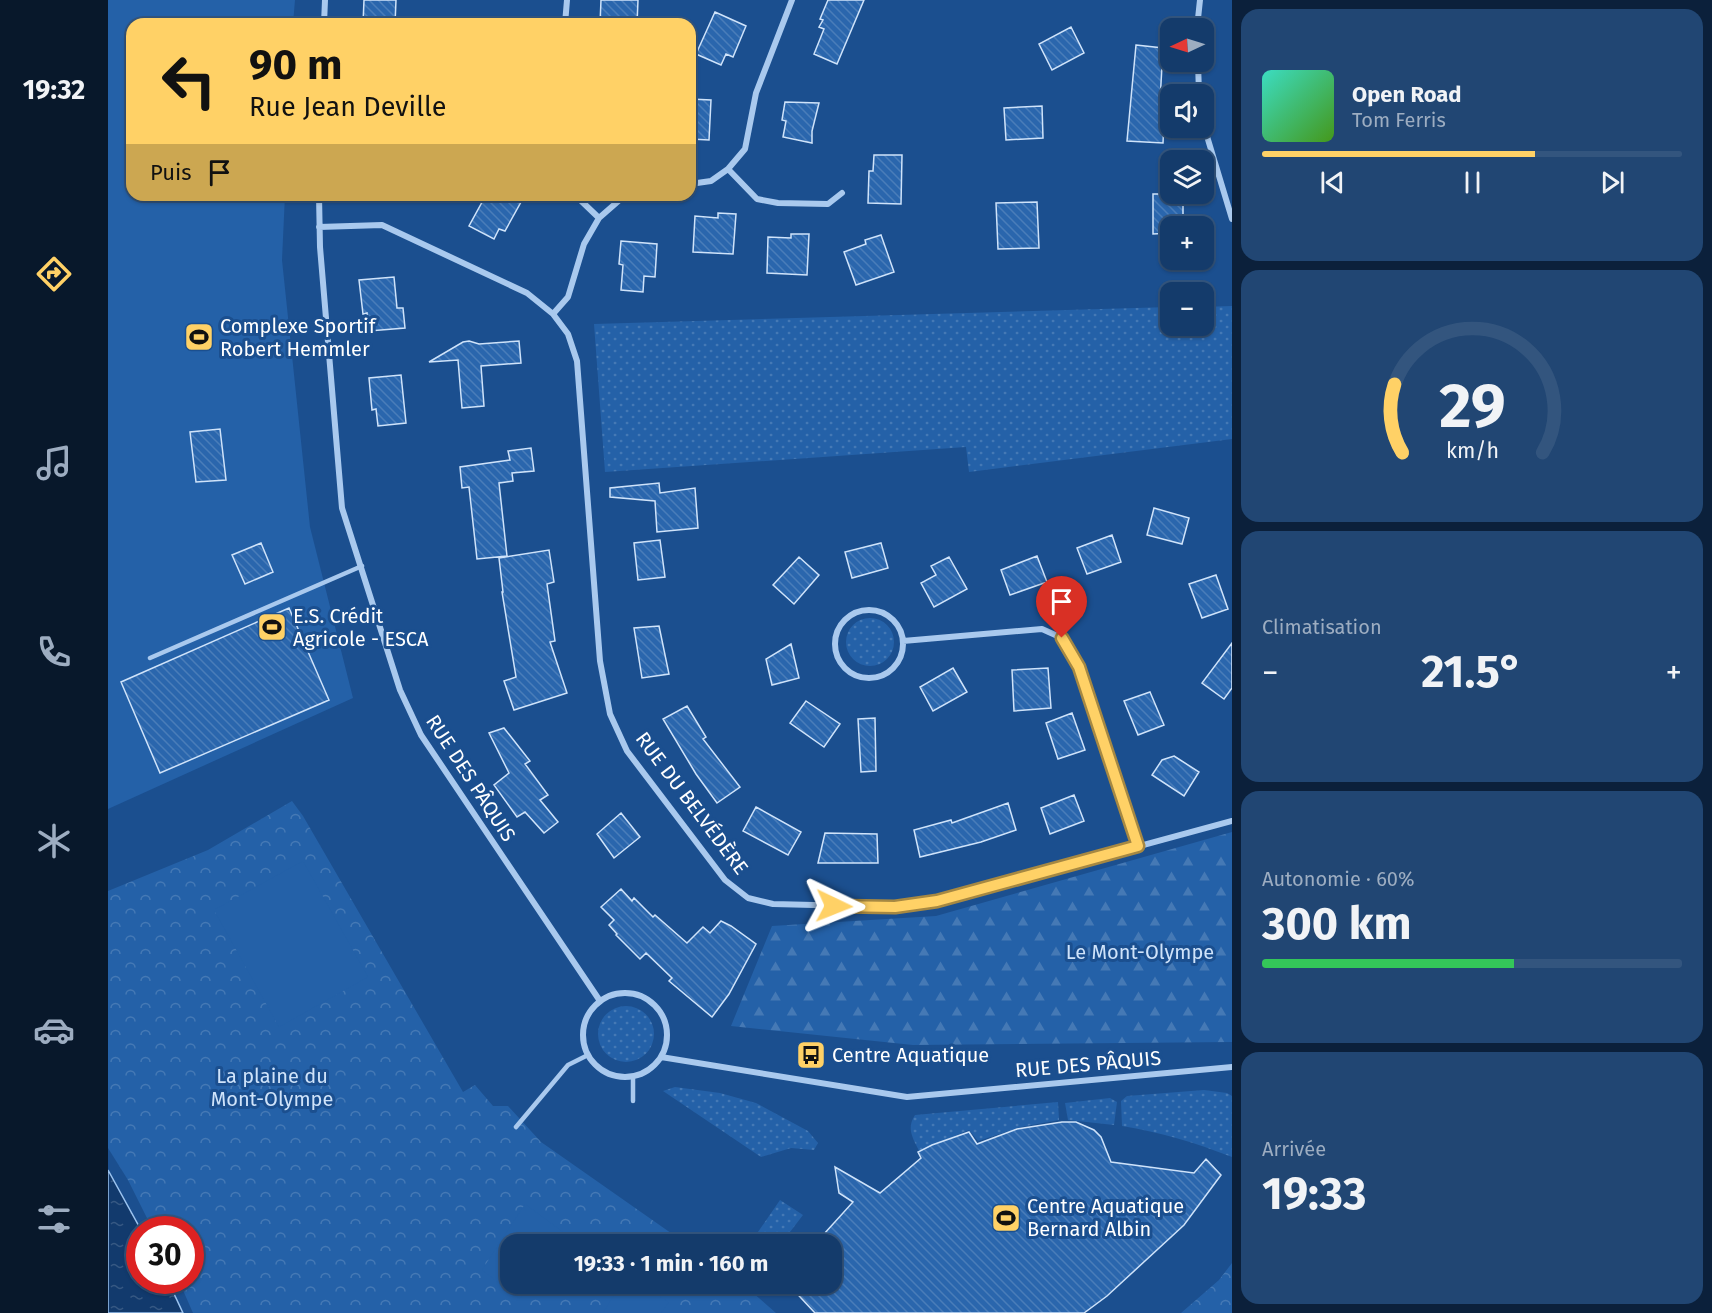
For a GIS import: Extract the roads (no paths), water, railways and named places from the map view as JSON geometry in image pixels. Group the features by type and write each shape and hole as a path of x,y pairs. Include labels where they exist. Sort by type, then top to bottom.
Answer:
{"street":[{"path":"324,18 325,0"},
{"path":"566,18 567,0"},
{"path":"696,183 711,181 728,169 745,149 756,93 792,0"},
{"path":"1198,18 1200,0"},
{"path":"1208,138 1232,219"},
{"path":"728,169 757,200 778,203 828,204 842,193"},
{"name":"RUE DES PÂQUIS","path":"319,201 319,227 342,508 363,566 400,690 421,735 600,1001"},
{"path":"581,201 599,218"},
{"path":"553,314 568,297 584,244 599,218 618,201"},
{"name":"RUE DU BELVÉDÈRE","path":"319,227 382,225 527,293 553,314 568,334 577,361 600,661 610,714 627,751 725,880 748,898 773,904 895,907 937,901 1232,821"},
{"path":"864,610 875,610 894,621 903,640 902,652 890,671 868,678 857,676 847,670 836,651 835,639 845,619 864,610"},
{"path":"903,640 1042,629 1062,638 1079,667 1138,846"},
{"path":"627,993 642,996 654,1004 663,1015 667,1029 667,1044 662,1058 654,1067 633,1077 619,1077 606,1073 596,1066 588,1055 583,1032 591,1009 600,1001 613,994 627,993"},
{"name":"RUE DES PÂQUIS","path":"662,1058 907,1097 1232,1067"}],"lane":[{"path":"150,658 363,566"},
{"path":"516,1127 568,1065 588,1055"},
{"path":"633,1077 633,1101"}],"water":[{"path":"108,1170 133,1216 126,1216 126,1294 174,1294 183,1313 108,1313"}],"place":[{"name":"Complexe Sportif Robert Hemmler","path":"199,337"},
{"name":"E.S. Crédit Agricole - ESCA","path":"272,627"},
{"name":"Centre Aquatique","path":"811,1055"},
{"name":"Centre Aquatique Bernard Albin","path":"1006,1218"}],"park label":[{"name":"Le Mont-Olympe","path":"1140,952"},
{"name":"La plaine du Mont-Olympe","path":"272,1088"}]}
